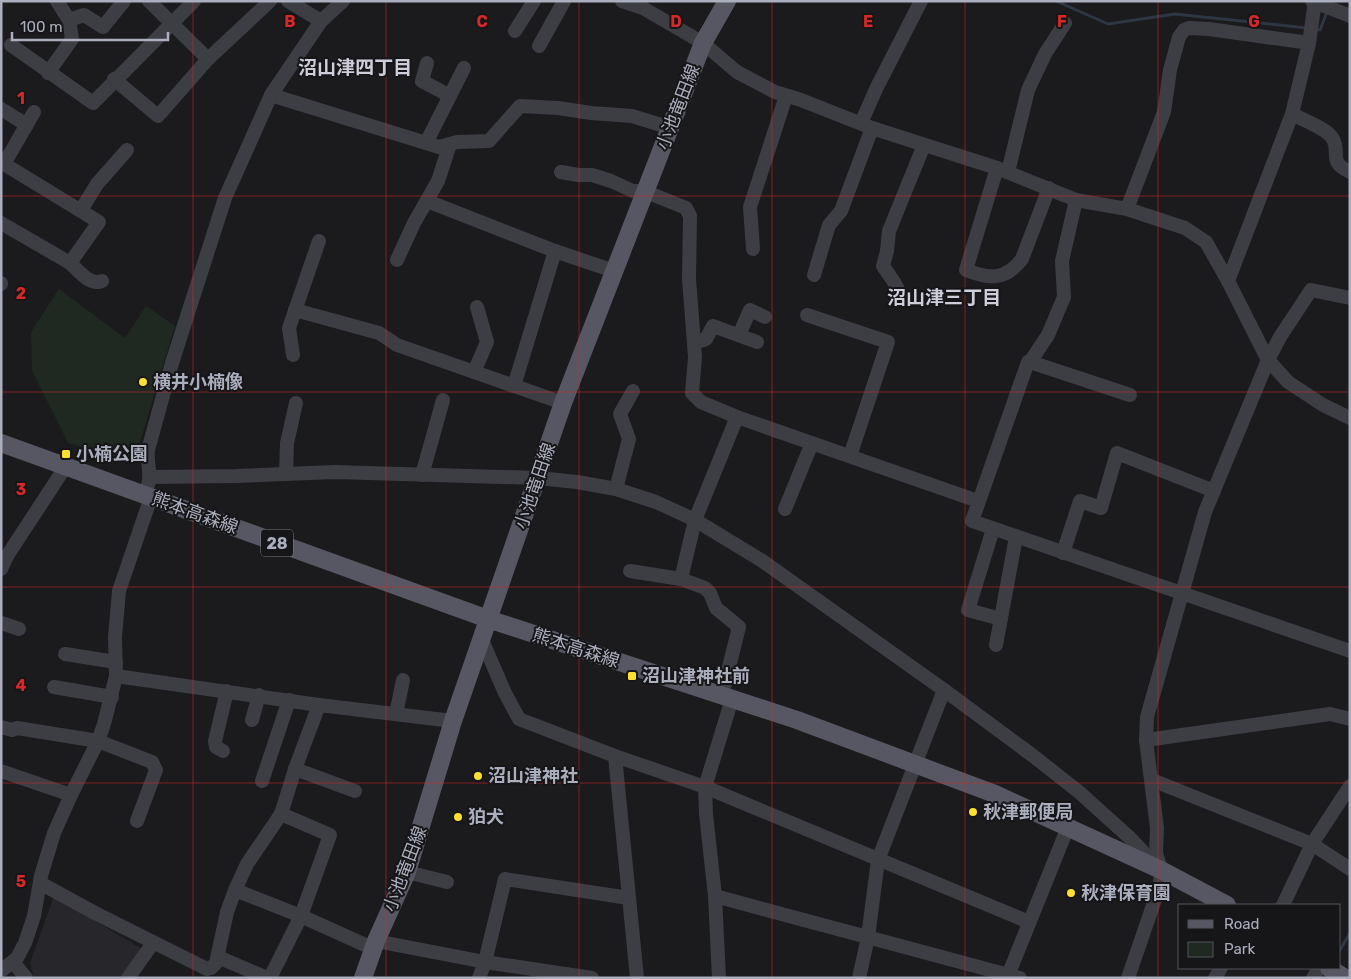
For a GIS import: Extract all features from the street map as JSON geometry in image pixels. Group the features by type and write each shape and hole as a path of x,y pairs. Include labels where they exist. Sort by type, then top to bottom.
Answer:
{"main road":[{"name":"小池竜田線","path":"363,978 375,945 407,872 453,721 563,403 703,43 727,1"},
{"name":"熊本高森線","path":"1,443 488,619 797,720 995,794 1161,870 1224,904"},
{"path":"1331,969 1345,978"}],"street":[{"path":"48,72 72,39 69,20 57,1"},
{"path":"69,20 84,15 103,27 124,1"},
{"path":"149,1 208,59"},
{"path":"11,45 92,103 194,1"},
{"path":"114,79 158,116 208,59 270,1"},
{"path":"288,1 321,21"},
{"path":"1,971 20,954 28,936 54,833 98,741 112,697 116,669 115,637 119,591 148,496 151,477 147,464 148,450 172,363 226,198 271,95 321,21 343,1"},
{"path":"515,31 534,1"},
{"path":"539,46 564,1"},
{"path":"622,1 643,8 703,43 738,72 775,92 866,125 1002,170 1076,200 1127,209 1193,232 1206,242 1268,360 1288,382 1323,405 1350,418"},
{"path":"814,275 828,224 841,211 880,79 921,1"},
{"path":"1228,281 1292,114 1310,41 1316,2 1345,13"},
{"path":"1049,188 1022,259 1016,267 995,278 981,276 966,270 1028,90 1045,54 1065,23"},
{"path":"1127,209 1164,112 1170,70 1179,37 1184,30 1189,28 1210,29 1310,41"},
{"path":"427,63 422,81 450,96"},
{"path":"426,143 464,68"},
{"path":"271,95 439,147 457,142 489,141 520,106 632,116 671,128"},
{"path":"753,249 750,207 786,96"},
{"path":"1,109 27,125"},
{"path":"34,112 2,165 99,222 70,263"},
{"path":"1292,114 1328,133 1334,140 1338,164 1350,172"},
{"path":"398,260 414,223 438,182 450,144"},
{"path":"903,299 883,266 889,231 924,144"},
{"path":"81,210 97,184 127,150"},
{"path":"561,172 592,175 610,180 633,191 644,192 686,208 690,216 689,279 695,357 692,393 701,402 738,417 978,501"},
{"path":"1076,200 1062,261 1064,297 1048,335 1030,362 1028,362 972,521 1182,595 1350,651"},
{"path":"427,201 555,251 614,271"},
{"path":"1,223 70,263 91,281 97,283 102,281"},
{"path":"293,355 289,328 319,241"},
{"path":"514,386 555,251"},
{"path":"1128,978 1160,885 1161,870 1156,853 1158,832 1146,740 1147,717 1205,512 1268,360 1280,337 1311,290 1350,298"},
{"path":"474,372 487,342 476,308"},
{"path":"295,310 379,333 397,345 563,403"},
{"path":"739,335 750,310 764,317"},
{"path":"807,315 888,342 850,456"},
{"path":"694,343 706,339 714,326 757,342"},
{"path":"1030,362 1130,395"},
{"path":"616,489 629,439 620,414 634,391"},
{"path":"422,474 443,400"},
{"path":"286,474 287,443 296,403"},
{"path":"681,579 695,520 738,417"},
{"path":"785,509 812,443"},
{"path":"1063,553 1080,501 1101,508 1117,453 1214,491"},
{"path":"3,559 66,466"},
{"path":"151,477 335,472 538,478 616,489 656,502 695,520 761,560 944,690 1079,792 1130,838 1161,870"},
{"path":"993,529 968,610 1001,619"},
{"path":"996,645 1016,537"},
{"path":"630,571 681,579 705,588 710,593 716,608 739,627 727,697 705,787 715,896 719,978"},
{"path":"1,623 19,629"},
{"path":"482,640 505,693 519,719 615,756 705,787 1029,922"},
{"path":"65,654 116,669 227,691 319,705 453,721"},
{"path":"396,714 403,680"},
{"path":"54,687 112,697"},
{"path":"859,978 868,937 878,860 944,690"},
{"path":"223,751 216,747 215,741 227,691"},
{"path":"252,720 259,696"},
{"path":"262,781 289,700"},
{"path":"40,883 153,943 207,969 213,967 218,956 227,912 235,890 247,864 281,814 295,769 319,705"},
{"path":"1146,740 1330,714 1350,719"},
{"path":"1,727 9,730 17,728 98,741 152,762 156,770 137,821"},
{"path":"615,756 637,978"},
{"path":"295,769 355,791"},
{"path":"1,771 71,795"},
{"path":"1152,780 1312,844 1350,869"},
{"path":"1283,904 1312,844 1347,793"},
{"path":"218,956 269,978 301,916 330,835 281,814"},
{"path":"715,896 1011,977 1029,922 1068,827"},
{"path":"407,872 447,882"},
{"path":"479,978 485,962 505,879 629,898"},
{"path":"235,890 375,945 592,978"},
{"path":"128,978 153,943"},
{"path":"13,962 26,978"}],"shaded area":[{"path":"54,896 142,949 121,978 34,978 30,963"}],"green space":[{"path":"59,289 125,338 146,306 175,326 134,462 68,443 32,371 31,332"}],"waterway":[{"path":"1056,1 1108,24 1175,14 1307,28"},
{"path":"1315,29 1320,30 1327,12"},
{"path":"1341,948 1350,933"}],"place":[{"name":"横井小楠像","path":"143,382"},
{"name":"小楠公園","path":"66,454"},
{"name":"沼山津神社前","path":"632,676"},
{"name":"沼山津神社","path":"478,776"},
{"name":"秋津郵便局","path":"973,812"},
{"name":"狛犬","path":"458,817"},
{"name":"秋津保育園","path":"1071,893"}],"district":[{"name":"沼山津四丁目","path":"355,67"},
{"name":"沼山津三丁目","path":"944,297"}]}
